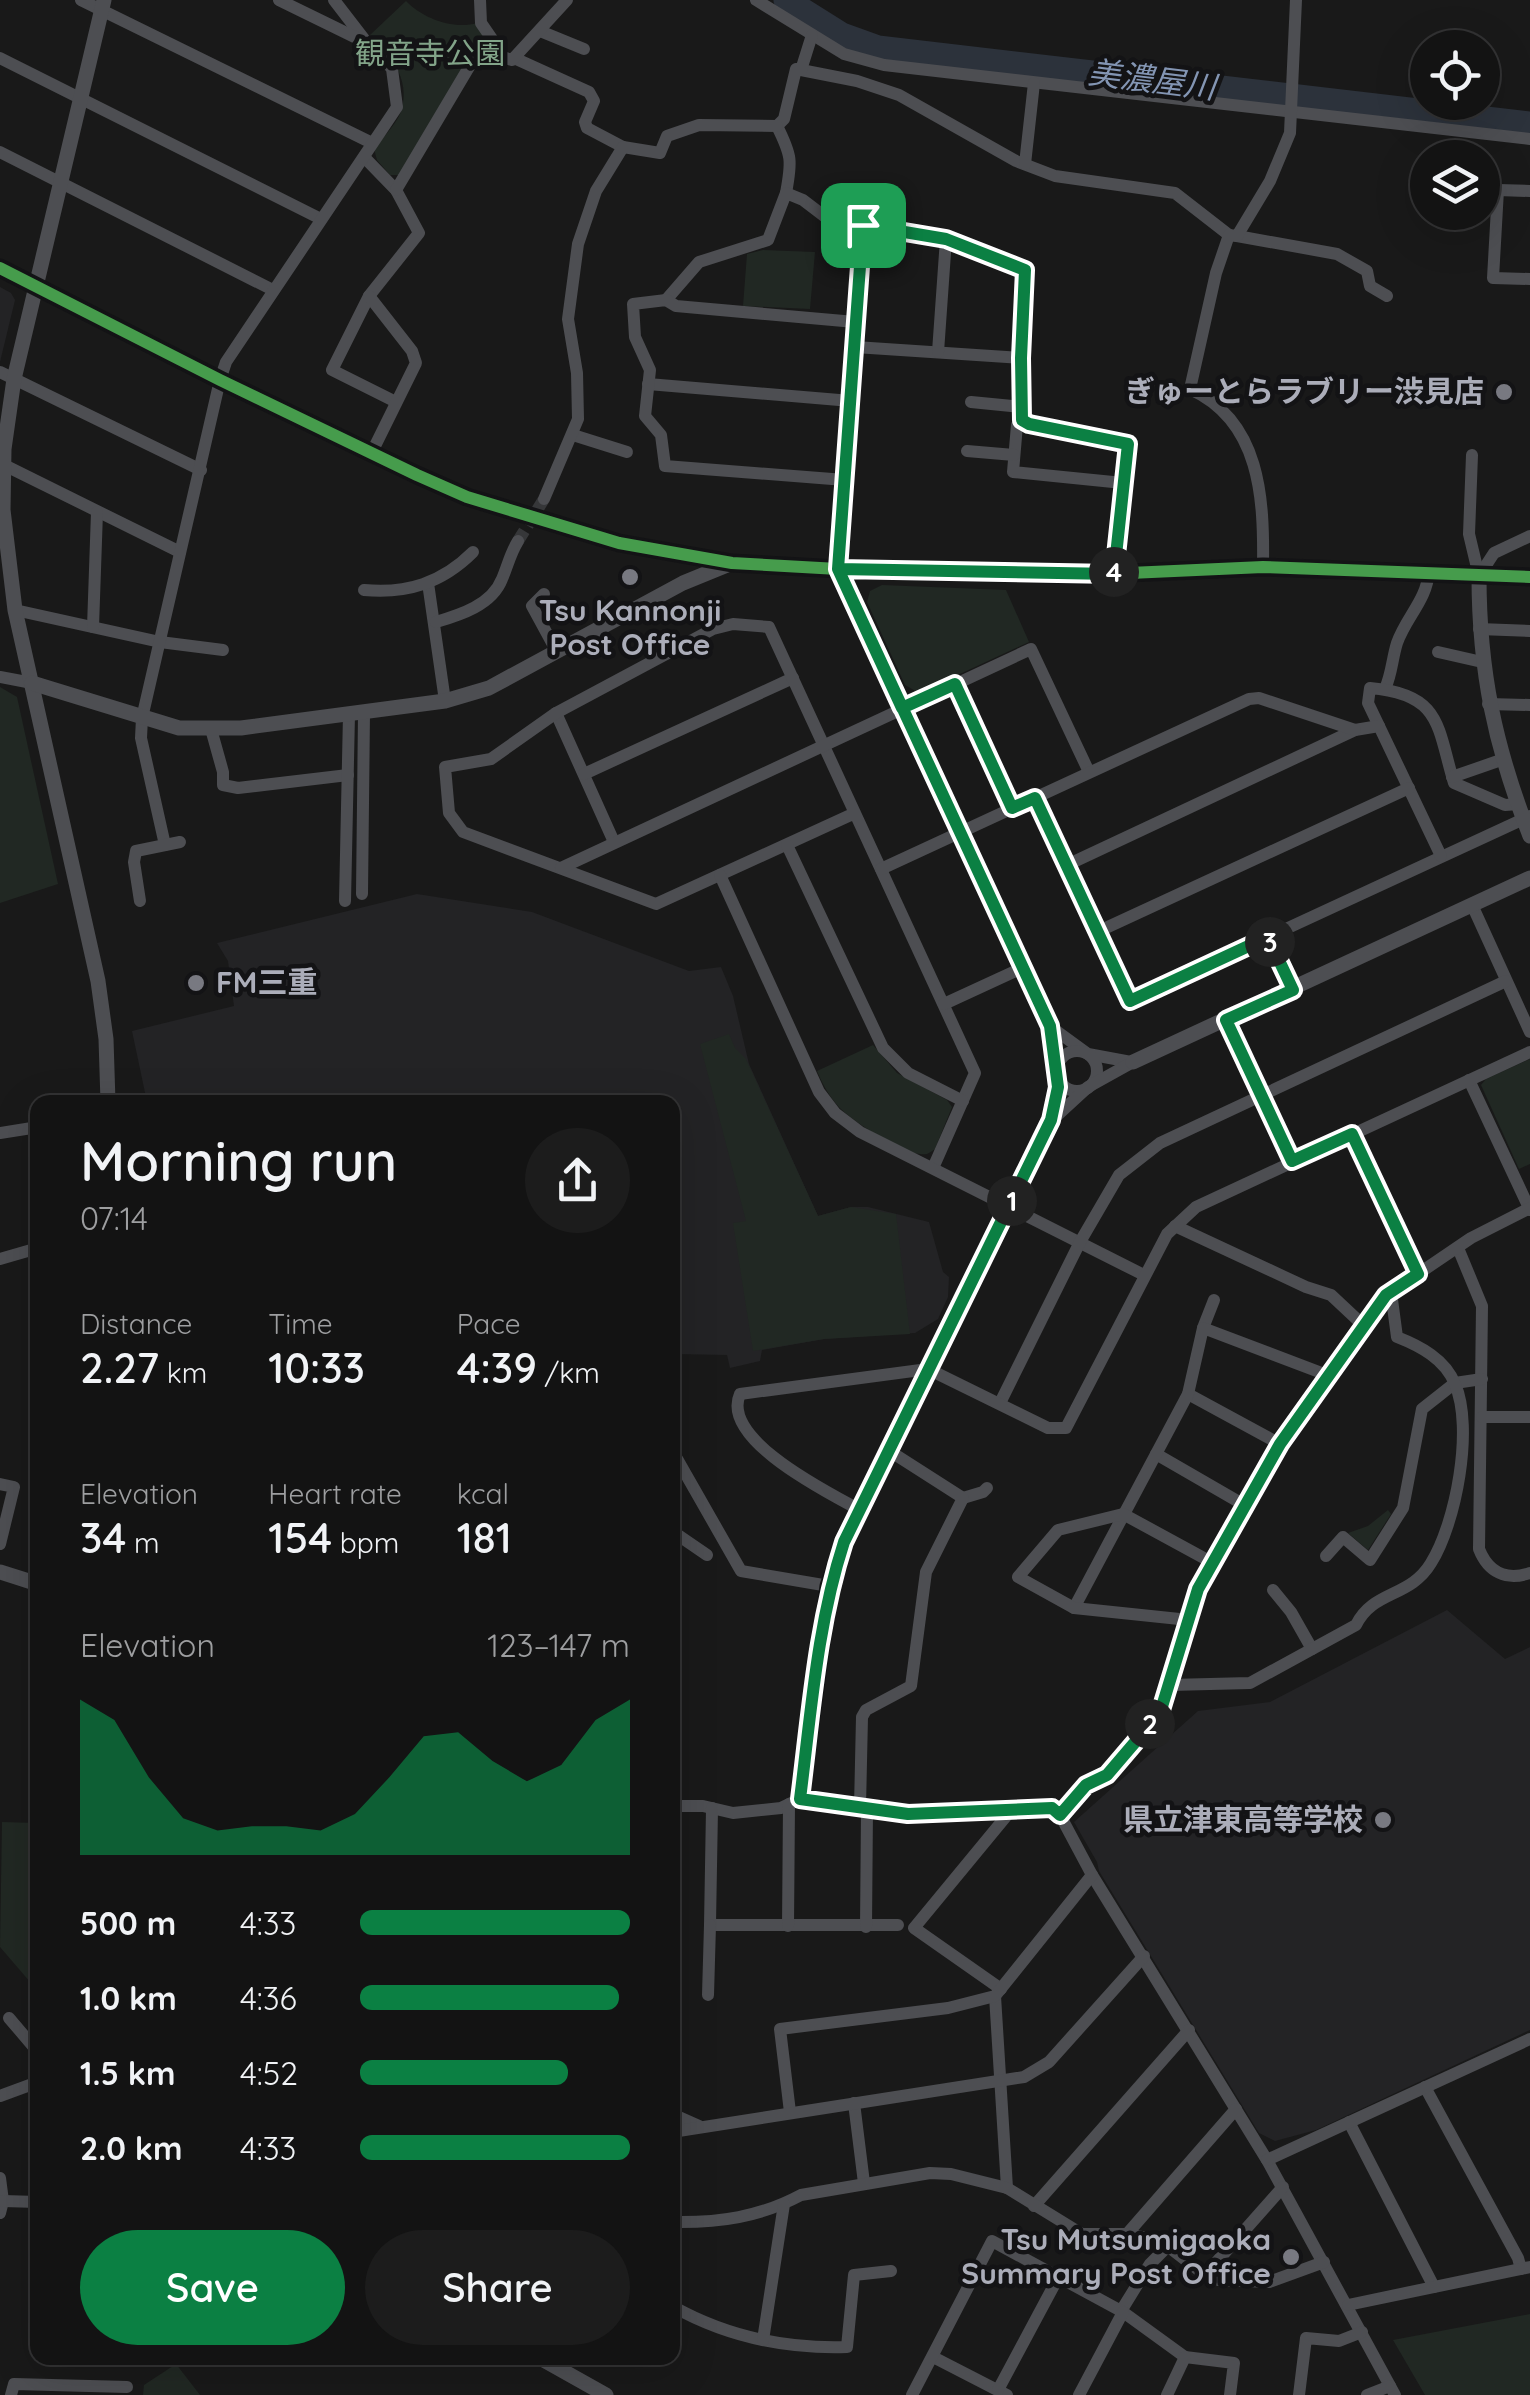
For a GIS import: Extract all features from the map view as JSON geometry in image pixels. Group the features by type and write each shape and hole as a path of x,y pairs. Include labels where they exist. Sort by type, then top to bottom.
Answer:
{"street":[{"path":"82,0 103,5 372,144"},
{"path":"165,845 141,738 142,718 220,380 226,362 397,107 398,89 385,57 366,41 303,5 279,0"},
{"path":"334,0 366,41"},
{"path":"480,0 481,23 492,39 492,48 500,56 514,58 590,92 594,101 585,122 587,128 623,148 660,153 667,136 694,125 777,126 784,119 796,69 856,81 899,95 1025,164 1069,178 1175,193 1233,235 1337,254 1367,271 1370,286 1387,296"},
{"path":"514,58 567,0"},
{"path":"756,0 844,54 884,64 1530,139"},
{"path":"1263,567 1263,513 1251,452 1216,404 1190,389 1216,273 1233,235 1270,182 1290,133 1296,0"},
{"path":"103,5 62,183 7,376 2,464 4,554 98,981 106,1039 108,1095"},
{"path":"540,32 584,49"},
{"path":"801,70 812,35"},
{"path":"396,190 474,57 492,48"},
{"path":"0,58 322,219"},
{"path":"1025,164 1034,83"},
{"path":"666,300 698,262 768,240 786,194 792,165 791,153 777,126"},
{"path":"544,499 561,455 574,434 578,404 568,319 578,244 596,190 623,148"},
{"path":"0,152 274,290"},
{"path":"364,157 396,190 420,234 369,296 332,370 396,402"},
{"path":"1530,192 1498,190 1493,278 1530,279"},
{"path":"786,194 804,200 841,230 863,225 946,239 1025,270 1022,414 1016,426 1012,472 1124,484"},
{"path":"788,1926 795,1802 829,1586 858,1509 1056,1103 1057,1072 1050,1026 838,569 863,225"},
{"path":"938,352 946,239"},
{"path":"0,268 371,454 466,496 618,544 732,563 838,569 1114,574 1263,567 1530,577"},
{"path":"369,296 412,351 416,363 371,454"},
{"path":"845,480 666,466 661,434 645,416 650,370 635,337 632,304 666,300 676,306 855,322"},
{"path":"855,346 1021,358"},
{"path":"7,376 200,470"},
{"path":"648,384 851,401"},
{"path":"970,402 1022,414 1029,424 1128,444 1114,574"},
{"path":"574,434 626,452"},
{"path":"967,451 1014,455"},
{"path":"1472,455 1469,534 1479,576 1479,629 1488,704 1501,760 1530,836"},
{"path":"2,464 180,552"},
{"path":"93,626 97,512"},
{"path":"1479,576 1494,552 1530,536"},
{"path":"436,622 470,613 502,582 506,561 518,540"},
{"path":"364,590 406,590 428,583 460,566 473,552"},
{"path":"0,677 180,728 211,728 445,702 489,688 683,583 732,563"},
{"path":"1384,689 1394,670 1402,632 1428,590 1429,571"},
{"path":"428,583 445,702"},
{"path":"544,594 532,606 557,652"},
{"path":"14,610 160,642 223,650"},
{"path":"854,814 656,904 463,832 448,813 445,767 491,759 556,713 726,625 769,627 976,1073 933,1168"},
{"path":"1479,629 1530,630"},
{"path":"561,868 1031,648 1088,772"},
{"path":"1438,652 1482,662"},
{"path":"584,774 793,678"},
{"path":"955,684 1012,808"},
{"path":"1441,856 1368,702 1370,688 1414,700 1432,715 1444,737 1454,783 1524,813"},
{"path":"881,869 1254,697 1356,730"},
{"path":"1488,704 1530,705"},
{"path":"345,901 348,774 357,713"},
{"path":"357,713 362,894"},
{"path":"556,713 614,842"},
{"path":"1067,865 1356,730 1379,726"},
{"path":"211,728 223,785 238,788 348,774"},
{"path":"1452,776 1501,760"},
{"path":"1097,932 1409,788"},
{"path":"1035,798 1130,1001 1441,856 1524,813"},
{"path":"140,901 136,851 180,842"},
{"path":"787,844 883,1048 908,1073 963,1100"},
{"path":"720,875 825,1102 860,1132 1144,1275"},
{"path":"1057,1072 1066,1087 1088,1087 1530,878"},
{"path":"1473,907 1530,1032"},
{"path":"1268,937 1293,990"},
{"path":"944,1004 1022,968"},
{"path":"1000,1404 1080,1242 1120,1175 1160,1143 1506,981"},
{"path":"1226,1020 1292,1161"},
{"path":"1050,1026 1068,1043 1088,1054 1096,1062 1098,1073 1051,1120"},
{"path":"858,1509 775,1459 740,1420 735,1406 740,1394 928,1368 1048,1428 1066,1428 1144,1275 1175,1226 1196,1207 1530,1052"},
{"path":"1057,1072 1066,1054 1134,1062"},
{"path":"1060,1815 1086,1785 1107,1775 1160,1713 1198,1589 1280,1444 1364,1325 1391,1292 1458,1248 1530,1209 1468,1080"},
{"path":"0,1132 30,1128"},
{"path":"1352,1134 1418,1274"},
{"path":"1175,1226 1306,1288 1330,1295 1364,1325"},
{"path":"1458,1248 1482,1306 1479,1549 1486,1565 1499,1574 1530,1573"},
{"path":"0,1260 30,1251"},
{"path":"1170,1685 1250,1683 1356,1624 1364,1607 1414,1583 1431,1564 1459,1486 1464,1427 1455,1383 1428,1351 1397,1337 1391,1292"},
{"path":"1074,1608 1188,1394 1203,1328 1214,1300"},
{"path":"1203,1328 1327,1375"},
{"path":"1326,1556 1344,1537 1370,1560 1403,1508 1422,1409 1455,1383 1482,1379"},
{"path":"1188,1394 1280,1444"},
{"path":"1482,1417 1530,1417"},
{"path":"888,1450 963,1498"},
{"path":"1156,1454 1246,1506"},
{"path":"680,1464 741,1571 829,1586"},
{"path":"0,1484 14,1488 0,1544"},
{"path":"866,1927 862,1716 866,1710 911,1686 926,1572 963,1498 987,1488"},
{"path":"1189,1620 1074,1608 1018,1577 1058,1530 1123,1514 1213,1563"},
{"path":"680,1536 707,1555"},
{"path":"0,1572 30,1581"},
{"path":"1273,1590 1312,1648"},
{"path":"680,1806 733,1812 795,1802 908,1814 1052,1808 1060,1815 1092,1875 1268,2160 1393,2390 1367,2395"},
{"path":"708,1995 712,1808"},
{"path":"998,1993 914,1928 1012,1808"},
{"path":"790,2112 780,2029 948,2008 998,1993 1092,1875"},
{"path":"710,1925 898,1926"},
{"path":"680,2131 1024,2077 1042,2068 1144,1956"},
{"path":"998,1993 999,2081 1007,2188"},
{"path":"9,2018 30,2043"},
{"path":"1034,2206 1188,2030"},
{"path":"1268,2160 1530,2039"},
{"path":"0,2096 30,2085"},
{"path":"1348,2304 1525,2268 1425,2087"},
{"path":"854,2103 864,2183"},
{"path":"1127,2234 1236,2110"},
{"path":"680,2118 701,2127"},
{"path":"1349,2122 1434,2286"},
{"path":"680,2222 727,2221 801,2195 930,2173 1007,2188 1082,2234 1127,2234 1168,2245 1219,2280 1268,2282 1324,2262"},
{"path":"0,2178 2,2207 30,2203"},
{"path":"1206,2274 1283,2187"},
{"path":"763,2340 784,2204"},
{"path":"912,2395 992,2241 1122,2311 1185,2357 1234,2362 1230,2395"},
{"path":"1080,2395 1122,2311 1150,2264 1168,2245"},
{"path":"680,2311 710,2328 763,2340 810,2348 847,2346 854,2275 890,2271"},
{"path":"932,2358 1003,2392 1059,2276"},
{"path":"1299,2395 1306,2338 1339,2340 1362,2332"},
{"path":"1167,2395 1185,2357"},
{"path":"552,2365 606,2395"},
{"path":"11,2395 14,2384 102,2390 127,2387"}],"shaded area":[{"path":"0,287 15,300 0,362"},
{"path":"417,894 532,912 689,971 721,967 733,996 749,1064 818,1216 851,1207 868,1207 929,1222 943,1272 949,1277 948,1297 938,1319 915,1333 824,1339 762,1350 760,1361 730,1368 727,1355 680,1354 680,1095 146,1095 132,1031 234,1006 228,961 217,943"},
{"path":"1447,1610 1505,1659 1530,1647 1530,2030 1316,2130 1275,2141 1259,2133 1099,1871 1074,1822 1198,1711 1270,1702"}],"green space":[{"name":"観音寺公園","path":"406,1 438,21 477,23 488,40 470,57 400,175 390,175 377,160 374,149 400,113 403,87 391,58 369,36"},
{"path":"763,250 815,252 810,309 743,306 747,254"},
{"path":"882,585 1006,590 1029,642 919,693 905,685 867,602 870,591"},
{"path":"0,687 17,697 58,884 0,903"},
{"path":"729,1034 746,1059 818,1216 851,1207 896,1214 910,1334 824,1339 753,1351 733,1223 746,1221 700,1044"},
{"path":"873,1045 897,1073 947,1100 952,1107 935,1149 928,1153 901,1148 864,1127 838,1106 821,1080 817,1071"},
{"path":"1530,1059 1530,1164 1519,1169 1481,1085"},
{"path":"1388,1510 1391,1514 1368,1550 1348,1533 1368,1526"},
{"path":"2,1822 30,1823 30,1982 0,1947"},
{"path":"1530,2314 1530,2395 1425,2395 1393,2340"},
{"path":"177,2365 200,2395 143,2395 144,2385"}],"waterway":[{"name":"美濃屋川","path":"786,0 842,35 878,48 1530,124"}],"tunnel":[{"path":"518,541 544,499"}],"cycle path":[{"path":"800,1799 829,1586 844,1542 1051,1121 1057,1087 1050,1027 838,569 863,225"},
{"path":"0,268 417,475 467,497 619,543 732,563 838,569 1085,575 1263,567 1530,577"}],"place":[{"name":"ぎゅーとらラブリー渋見店","path":"1504,392"},
{"name":"Tsu Kannonji Post Office","path":"630,577"},
{"name":"FM三重","path":"196,983"},
{"name":"県立津東高等学校","path":"1383,1820"},
{"name":"Tsu Mutsumigaoka Summary Post Office","path":"1291,2257"}],"route":[{"path":"863,225 838,569 958,833 1050,1026 1058,1087 1051,1120 844,1542 829,1586 800,1799 908,1814 1052,1808 1060,1815 1086,1785 1107,1775 1160,1713 1198,1589 1280,1444 1386,1295 1418,1274 1352,1134 1292,1161 1226,1020 1293,990 1268,937 1130,1001 1035,798 1012,808 955,684 902,708 838,569 1114,574 1128,444 1022,420 1025,270 946,239 863,225"}]}
